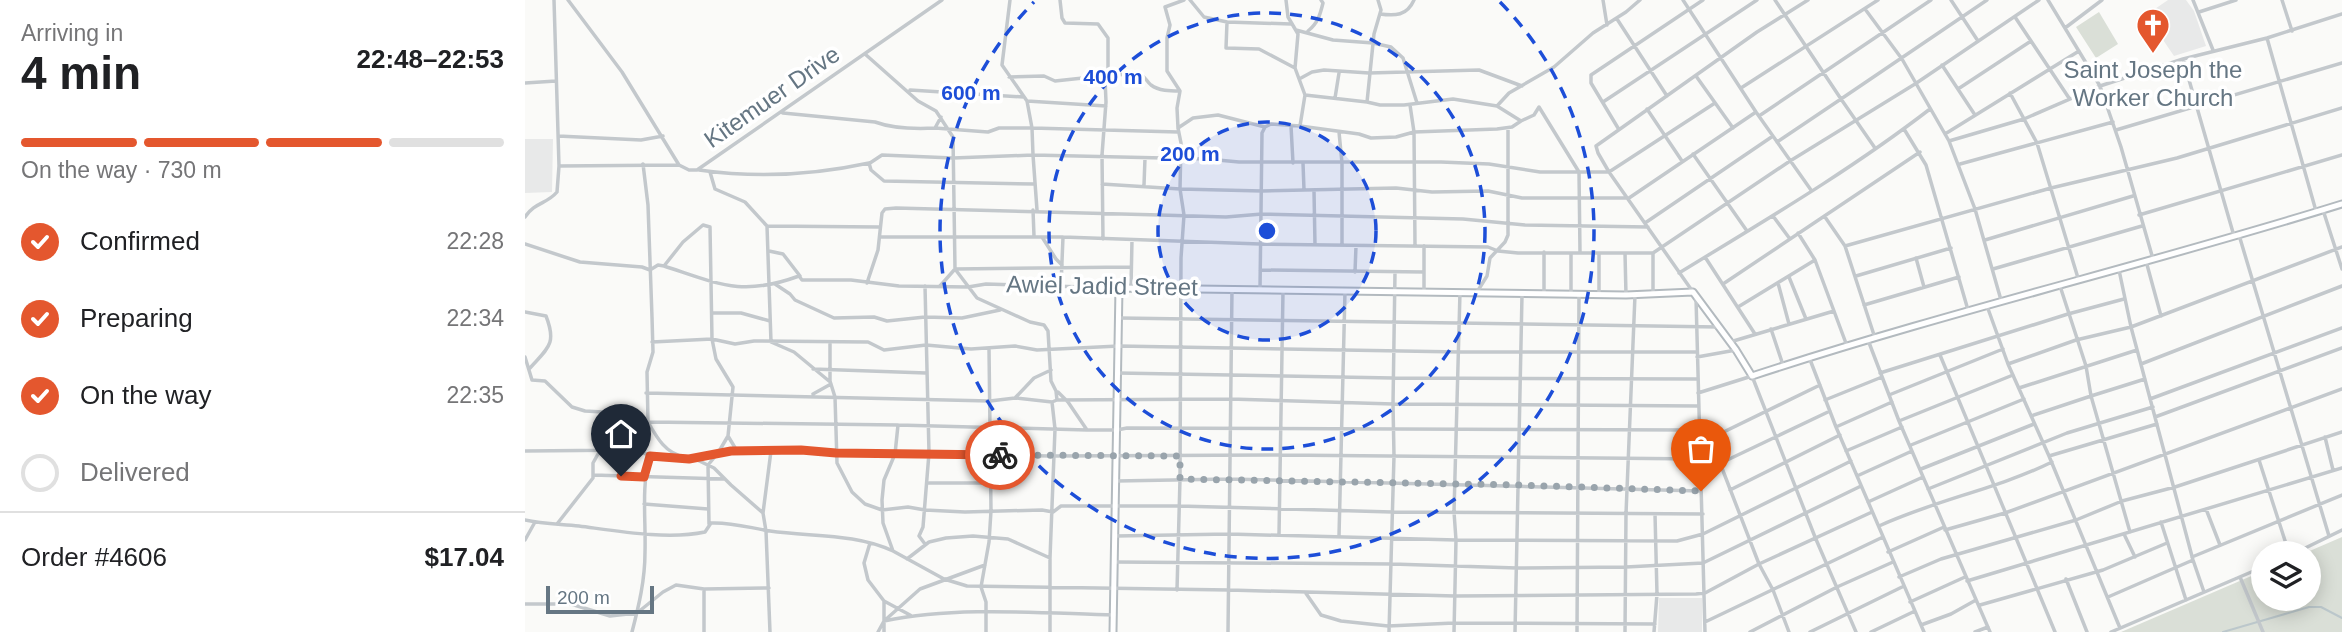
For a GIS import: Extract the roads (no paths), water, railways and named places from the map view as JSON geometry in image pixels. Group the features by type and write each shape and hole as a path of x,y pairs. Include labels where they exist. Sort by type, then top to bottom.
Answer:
{"street":[{"path":"525,217 540,201 556,194 559,166 554,0"},
{"name":"Kitemuer Drive","path":"568,0 622,72 679,165 689,170 697,170 782,113 942,0"},
{"path":"1010,0 1002,65 1025,99 1032,128 1034,237"},
{"path":"1059,0 1065,23 1098,24 1106,33 1107,76 1102,155 1103,239"},
{"path":"1177,590 1180,289 1184,215 1177,108 1180,92 1167,71 1167,38 1170,25 1165,7 1184,0"},
{"path":"1190,0 1204,17 1227,22 1290,24"},
{"path":"1286,0 1290,24 1298,36 1295,68 1305,95 1300,126"},
{"path":"1307,32 1320,17 1323,3 1321,0"},
{"path":"1367,102 1373,43 1381,6 1378,0"},
{"path":"1380,14 1395,16 1403,13 1414,0"},
{"path":"1603,0 1607,25"},
{"path":"1497,106 1509,93 1554,67 1593,33 1640,0"},
{"path":"1683,0 1811,190"},
{"path":"1618,128 1591,83 1591,75 1703,0"},
{"path":"1602,102 1757,0"},
{"path":"1775,0 1875,148"},
{"path":"1808,0 1595,146 1609,172 1660,247 1752,376 1795,488 1856,632"},
{"path":"1741,88 1878,0"},
{"path":"1102,184 1144,185 1181,190 1488,191 1522,198 1629,198 1682,160 1824,73 1931,0"},
{"path":"1951,0 1978,41"},
{"path":"1777,142 1987,0"},
{"path":"880,237 1063,237 1342,246 1488,247 1498,251 1571,253 1653,253 2039,0"},
{"path":"2048,0 2100,86 2116,130 2142,226 2161,316"},
{"path":"2064,28 2102,0"},
{"path":"2193,0 2213,50"},
{"path":"2199,12 2236,0"},
{"path":"2282,0 2292,31"},
{"path":"1865,9 1902,60 1960,164 2001,300"},
{"path":"1949,141 2024,119 2100,86 2183,59 2292,31 2342,14"},
{"path":"2015,17 2069,99"},
{"path":"1616,19 1667,96"},
{"path":"1227,22 1226,48 1259,49 1295,68"},
{"path":"1296,30 1333,40 1373,43 1398,51 1409,72 1417,103"},
{"path":"2267,37 2303,167 2342,269"},
{"path":"1958,89 2031,41"},
{"path":"1945,134 2079,51"},
{"path":"865,54 918,101 929,106 949,129 953,137 955,269 977,298 1030,322 1044,325 1048,331 1051,381 1087,430"},
{"path":"2183,59 2329,536"},
{"path":"2116,130 2342,63"},
{"path":"1942,65 1975,115"},
{"path":"1300,78 1316,70 1369,73 1479,70 1522,86"},
{"path":"1335,99 1339,72"},
{"path":"1009,77 1044,76 1055,81 1137,74 1146,77 1153,87 1180,92"},
{"path":"1696,76 1733,128"},
{"path":"525,83 556,81"},
{"path":"907,90 1106,106"},
{"path":"2010,93 2037,144 2078,278"},
{"path":"1305,95 1380,106 1453,99 1497,106 1521,121"},
{"path":"697,170 816,173 869,163 882,155 953,158 1102,155 1293,163 1489,164 1539,172 1609,172 1715,103"},
{"path":"1410,104 1414,132 1415,245"},
{"path":"1261,289 1262,133 1265,127 1271,124 1359,134 1371,138 1396,137 1414,132 1508,128 1534,115 1539,107 1579,172 1580,253"},
{"path":"1845,246 2051,188 2210,148 2342,108"},
{"path":"1647,109 1682,160"},
{"path":"1679,274 1773,216 1930,109"},
{"path":"782,113 875,122 897,127 988,132 999,128 1178,130 1193,118 1218,115 1265,127"},
{"path":"935,128 941,117"},
{"path":"1960,164 2113,122"},
{"path":"1291,126 1293,163"},
{"path":"1477,292 1487,276 1490,258 1505,242 1509,223 1508,128"},
{"path":"1904,129 1920,152 1943,218 1968,310"},
{"path":"1339,132 1342,163 1342,246"},
{"path":"558,136 641,140 663,136"},
{"path":"867,283 877,256 882,213 889,208 1226,216 1262,214 1646,225 1773,136"},
{"path":"1723,284 1920,152"},
{"path":"1693,154 1747,232"},
{"path":"2139,215 2342,155"},
{"path":"1144,185 1145,158"},
{"path":"869,163 871,170 884,181 1034,184"},
{"path":"1303,163 1304,190"},
{"path":"643,164 653,352 647,372 648,422 667,449 678,456 694,458 715,468 763,513"},
{"path":"559,166 679,165"},
{"path":"710,172 715,190 745,202 767,226 771,342"},
{"path":"1314,190 1315,245"},
{"path":"1985,240 2134,195"},
{"path":"1698,393 1986,304 2119,269 2342,204"},
{"path":"1773,216 1790,239"},
{"path":"1825,217 1845,246 1875,338"},
{"path":"525,520 645,533 705,532 709,524 708,465 728,436 734,394 732,385 716,359 712,339 711,231 707,225 691,233 664,266"},
{"path":"767,226 879,227"},
{"path":"1993,269 2142,226"},
{"path":"1798,233 1815,260 1847,346"},
{"path":"1042,237 1062,266"},
{"path":"1061,286 1063,237"},
{"path":"1131,288 1132,240"},
{"path":"525,244 580,262 650,270"},
{"path":"1355,272 1356,246"},
{"path":"1424,246 1424,292"},
{"path":"2008,363 2076,340 2131,327 2342,247"},
{"path":"1856,276 1951,248"},
{"path":"769,251 784,255 800,276"},
{"path":"1544,252 1544,292"},
{"path":"1571,253 1571,293"},
{"path":"1599,253 1599,293"},
{"path":"1625,253 1626,295"},
{"path":"1653,253 1653,294"},
{"path":"1706,257 1755,334"},
{"path":"1916,258 1924,287"},
{"path":"1046,268 1056,259"},
{"path":"1738,307 1815,260"},
{"path":"650,270 658,265 733,287 769,287"},
{"path":"940,286 955,269 1130,267"},
{"path":"2119,269 2137,350 2192,559 2204,592"},
{"path":"1260,270 1425,272"},
{"path":"1389,632 1395,429 1395,272"},
{"name":"Awiel Jadid Street","path":"769,287 800,276 802,280 968,287 986,284 1180,289 1695,294"},
{"path":"1789,277 1806,319"},
{"path":"1864,305 1959,277"},
{"path":"1778,283 1789,324"},
{"path":"774,284 790,293 795,300 839,319 874,317 887,321 925,317 962,318 1002,309"},
{"path":"2059,284 2086,366 2091,396 2122,501 2127,533 2135,557"},
{"path":"925,286 929,453 923,527 919,536 927,543"},
{"path":"2141,364 2342,286"},
{"path":"1113,632 1119,288"},
{"path":"1228,632 1232,289"},
{"path":"1279,535 1283,289"},
{"path":"1339,536 1345,291"},
{"path":"1454,632 1454,512 1460,292"},
{"path":"1514,632 1522,292"},
{"path":"1577,632 1579,293"},
{"path":"1695,294 1705,632"},
{"path":"1625,632 1626,514 1635,295"},
{"path":"1825,400 1881,375 1940,355 2124,299"},
{"path":"1986,304 2008,363 2120,628"},
{"path":"1730,342 1834,311"},
{"path":"525,312 546,316 552,333 551,344 530,368"},
{"path":"712,313 741,313 770,321"},
{"path":"1119,318 1718,327"},
{"path":"2151,398 2342,328"},
{"path":"1771,329 1783,365"},
{"path":"652,342 712,339 735,344 754,341 868,342 884,350 926,345 960,349 1010,346 1050,351 1119,346 1697,355 1736,350"},
{"path":"1868,340 1899,421 1989,629 1975,632"},
{"path":"771,342 795,352 830,383"},
{"path":"830,343 830,383 835,397 837,463 852,492 865,504 882,510 908,506 925,510 1053,512 1061,506 1179,506 1392,512 1703,514"},
{"path":"986,632 986,602 981,587 991,511 989,348"},
{"path":"2155,417 2342,348"},
{"path":"1889,395 2003,349"},
{"path":"2019,388 2137,350"},
{"path":"1940,355 2055,632"},
{"path":"525,357 532,380 545,381 572,407 585,411 619,413 631,420 648,422 1087,430 1699,430"},
{"path":"1809,357 1888,552 1924,632"},
{"path":"813,369 926,373"},
{"path":"1015,398 1034,378 1051,370"},
{"path":"1118,373 1393,378 1697,379"},
{"path":"1899,421 2013,374"},
{"path":"2031,416 2145,379"},
{"path":"811,395 830,383"},
{"path":"1699,444 1820,385"},
{"path":"1888,552 1945,528 2004,513 2342,389"},
{"path":"1050,632 1056,391"},
{"path":"646,393 990,401 1015,398 1068,402 1230,399 1393,404 1698,406"},
{"path":"1911,445 2024,399"},
{"path":"1836,427 1892,402"},
{"path":"1928,489 2042,442 2153,407"},
{"path":"1700,472 1830,411"},
{"path":"557,524 593,475 596,458 625,435 648,422"},
{"path":"1920,469 2034,424"},
{"path":"2049,456 2157,424"},
{"path":"893,551 883,523 882,510 884,480 895,454 898,425"},
{"path":"1846,451 1902,427"},
{"path":"1899,577 1957,554 2076,520 2122,501 2175,487 2342,432"},
{"path":"625,435 633,450"},
{"path":"1730,489 1840,435"},
{"path":"728,436 737,451"},
{"path":"2325,437 2333,470"},
{"path":"525,451 633,450 650,456 694,458 737,451 801,450 836,453 1053,456 1700,459"},
{"path":"769,632 767,531 763,513 771,451"},
{"path":"1857,476 1913,451"},
{"path":"632,632 643,583 644,477 650,456"},
{"path":"2259,460 2284,541"},
{"path":"1116,536 1229,534 1456,540 1677,541 1703,534 1851,461"},
{"path":"1879,526 1934,503 2025,475 2052,462"},
{"path":"1720,463 1789,632"},
{"path":"1910,602 1966,579 2342,468"},
{"path":"593,475 725,479"},
{"path":"1868,502 1923,477"},
{"path":"1115,481 1229,479 1628,487 1701,491"},
{"path":"928,483 990,483"},
{"path":"1116,562 1229,561 1517,568 1703,564 1861,486"},
{"path":"2107,597 2220,545 2342,495"},
{"path":"644,504 708,509"},
{"path":"2207,509 2220,545"},
{"path":"709,524 731,522 767,531 832,536 870,543 893,551 944,579 957,584 981,587 1050,586 1515,597 1705,593 1759,564 1872,512"},
{"path":"1654,632 1657,594 1655,514"},
{"path":"525,540 535,522"},
{"path":"2161,522 2186,600"},
{"path":"2319,541 2342,530"},
{"path":"1704,622 1883,537"},
{"path":"907,559 927,543 946,538 1008,539 1050,558"},
{"path":"870,543 864,563 868,580 884,601 910,615"},
{"path":"1921,625 1978,603 2103,570 2167,543"},
{"path":"1750,632 1837,587 1893,562"},
{"path":"878,632 884,621 920,589 985,565"},
{"path":"2111,632 2251,572"},
{"path":"2240,577 2263,632"},
{"path":"2066,579 2087,632"},
{"path":"525,604 571,604 607,616 637,613 670,587 769,588"},
{"path":"1810,632 1903,587"},
{"path":"704,589 704,632"},
{"path":"1305,592 1321,615 1341,621 1388,626 1454,623 1654,624"},
{"path":"884,601 884,632"},
{"path":"1871,632 1915,611"},
{"path":"884,621 910,615 986,613 1114,615"}],"waterway":[{"path":"2223,632 2309,607 2321,607 2342,618"}],"place":[{"name":"Saint Joseph the Worker Church","path":"2153,55"}]}
